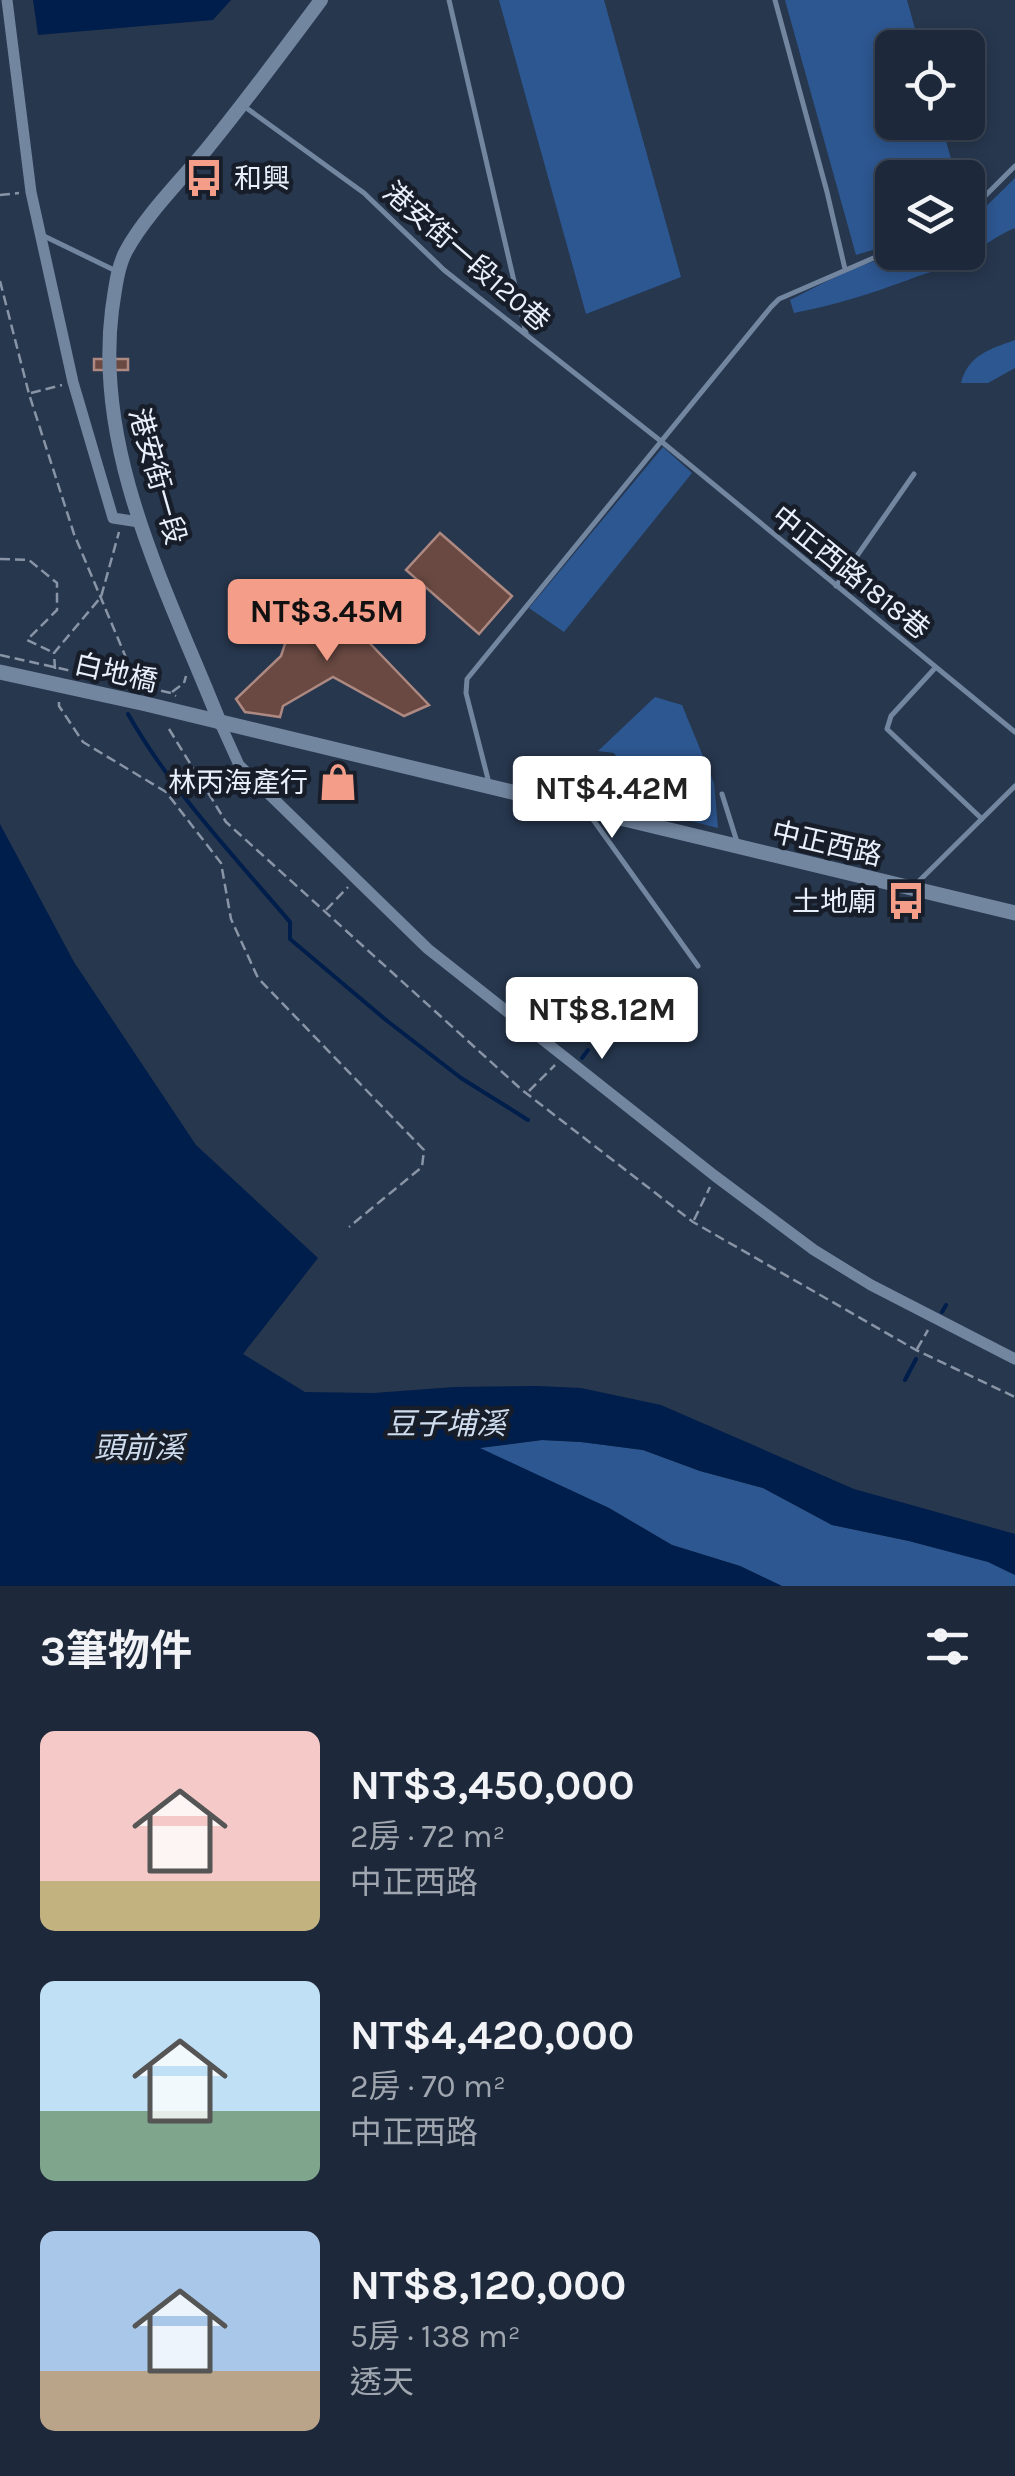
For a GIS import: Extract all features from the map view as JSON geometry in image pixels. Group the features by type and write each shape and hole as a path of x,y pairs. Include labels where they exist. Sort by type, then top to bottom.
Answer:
{"main road":[{"name":"白地橋","path":"0,672 220,722"},
{"name":"中正西路","path":"220,722 1015,913"}],"street":[{"path":"7,0 31,192 73,382 113,518 140,522"},
{"name":"港安街一段","path":"220,722 140,522 120,453 111,402 110,325 126,252 321,0"},
{"path":"220,722 239,764 428,949 814,1250 871,1285 1015,1359"}],"lane":[{"path":"449,0 526,336"},
{"path":"775,0 845,269"},
{"name":"港安街一段120巷","path":"242,104 364,193 444,270 662,442"},
{"path":"985,196 1015,166"},
{"path":"41,234 119,272"},
{"path":"490,788 466,693 467,679 779,299 875,257"},
{"name":"中正西路1818巷","path":"662,442 1015,732"},
{"path":"836,586 914,474"},
{"path":"936,668 891,716 887,730 982,819"},
{"path":"912,888 1015,786"},
{"path":"722,794 738,848"},
{"path":"588,812 698,966"}],"path":[{"path":"0,195 31,192"},
{"path":"0,282 29,394 74,534 127,660"},
{"path":"29,394 73,382"},
{"path":"56,671 54,653 101,597 122,521"},
{"path":"0,559 29,560 57,582 57,610 27,640 54,653"},
{"path":"58,688 59,706 83,742 166,792 221,863 231,919 258,978 424,1150 422,1168 349,1228"},
{"path":"169,730 226,822 527,1093 693,1222 916,1350 1015,1397"},
{"path":"326,912 356,878"},
{"path":"527,1093 563,1057"},
{"path":"693,1222 715,1176"},
{"path":"916,1350 935,1318"}],"shaded area":[{"path":"499,0 604,0 681,277 586,314"},
{"path":"785,0 907,0 915,30 875,30 875,140 946,140 951,160 875,160 875,249 856,255"},
{"path":"1015,178 1015,228 985,244 985,207"},
{"path":"875,261 875,270 936,270 852,299 794,313 790,300"},
{"path":"1015,340 1015,368 988,383 961,383 975,359"},
{"path":"663,447 692,473 564,632 529,608"},
{"path":"655,697 682,705 714,783 718,828 628,805 631,780 614,753 598,751"},
{"path":"542,1440 643,1450 763,1488 832,1525 989,1562 1015,1575 1015,1586 782,1586 740,1566 672,1545 609,1508 478,1448"}],"water":[{"path":"33,0 231,0 213,20 38,35"},
{"name":"頭前溪","path":"0,824 74,962 196,1145 318,1258 243,1354 305,1392 538,1386 581,1388 661,1405 854,1489 1015,1534 1015,1575 988,1562 832,1525 763,1488 643,1450 542,1440 480,1448 609,1508 672,1545 740,1566 782,1586 0,1586"}],"building":[{"path":"94,359 128,359 128,370 94,370"},
{"path":"440,533 512,596 479,634 406,570"},
{"path":"313,584 429,705 404,716 333,677 283,706 280,717 245,712 236,699 281,656 292,623"}],"waterway":[{"path":"128,714 184,796 290,922 290,939 461,1078 528,1120"},
{"path":"582,1058 588,1050"},
{"path":"942,1312 946,1305"},
{"path":"905,1380 916,1359"}],"place":[{"name":"和興","path":"204,178"},
{"name":"林丙海產行","path":"338,782"},
{"name":"土地廟","path":"906,901"}],"water label":[{"name":"豆子埔溪","path":"446,1424"}]}
